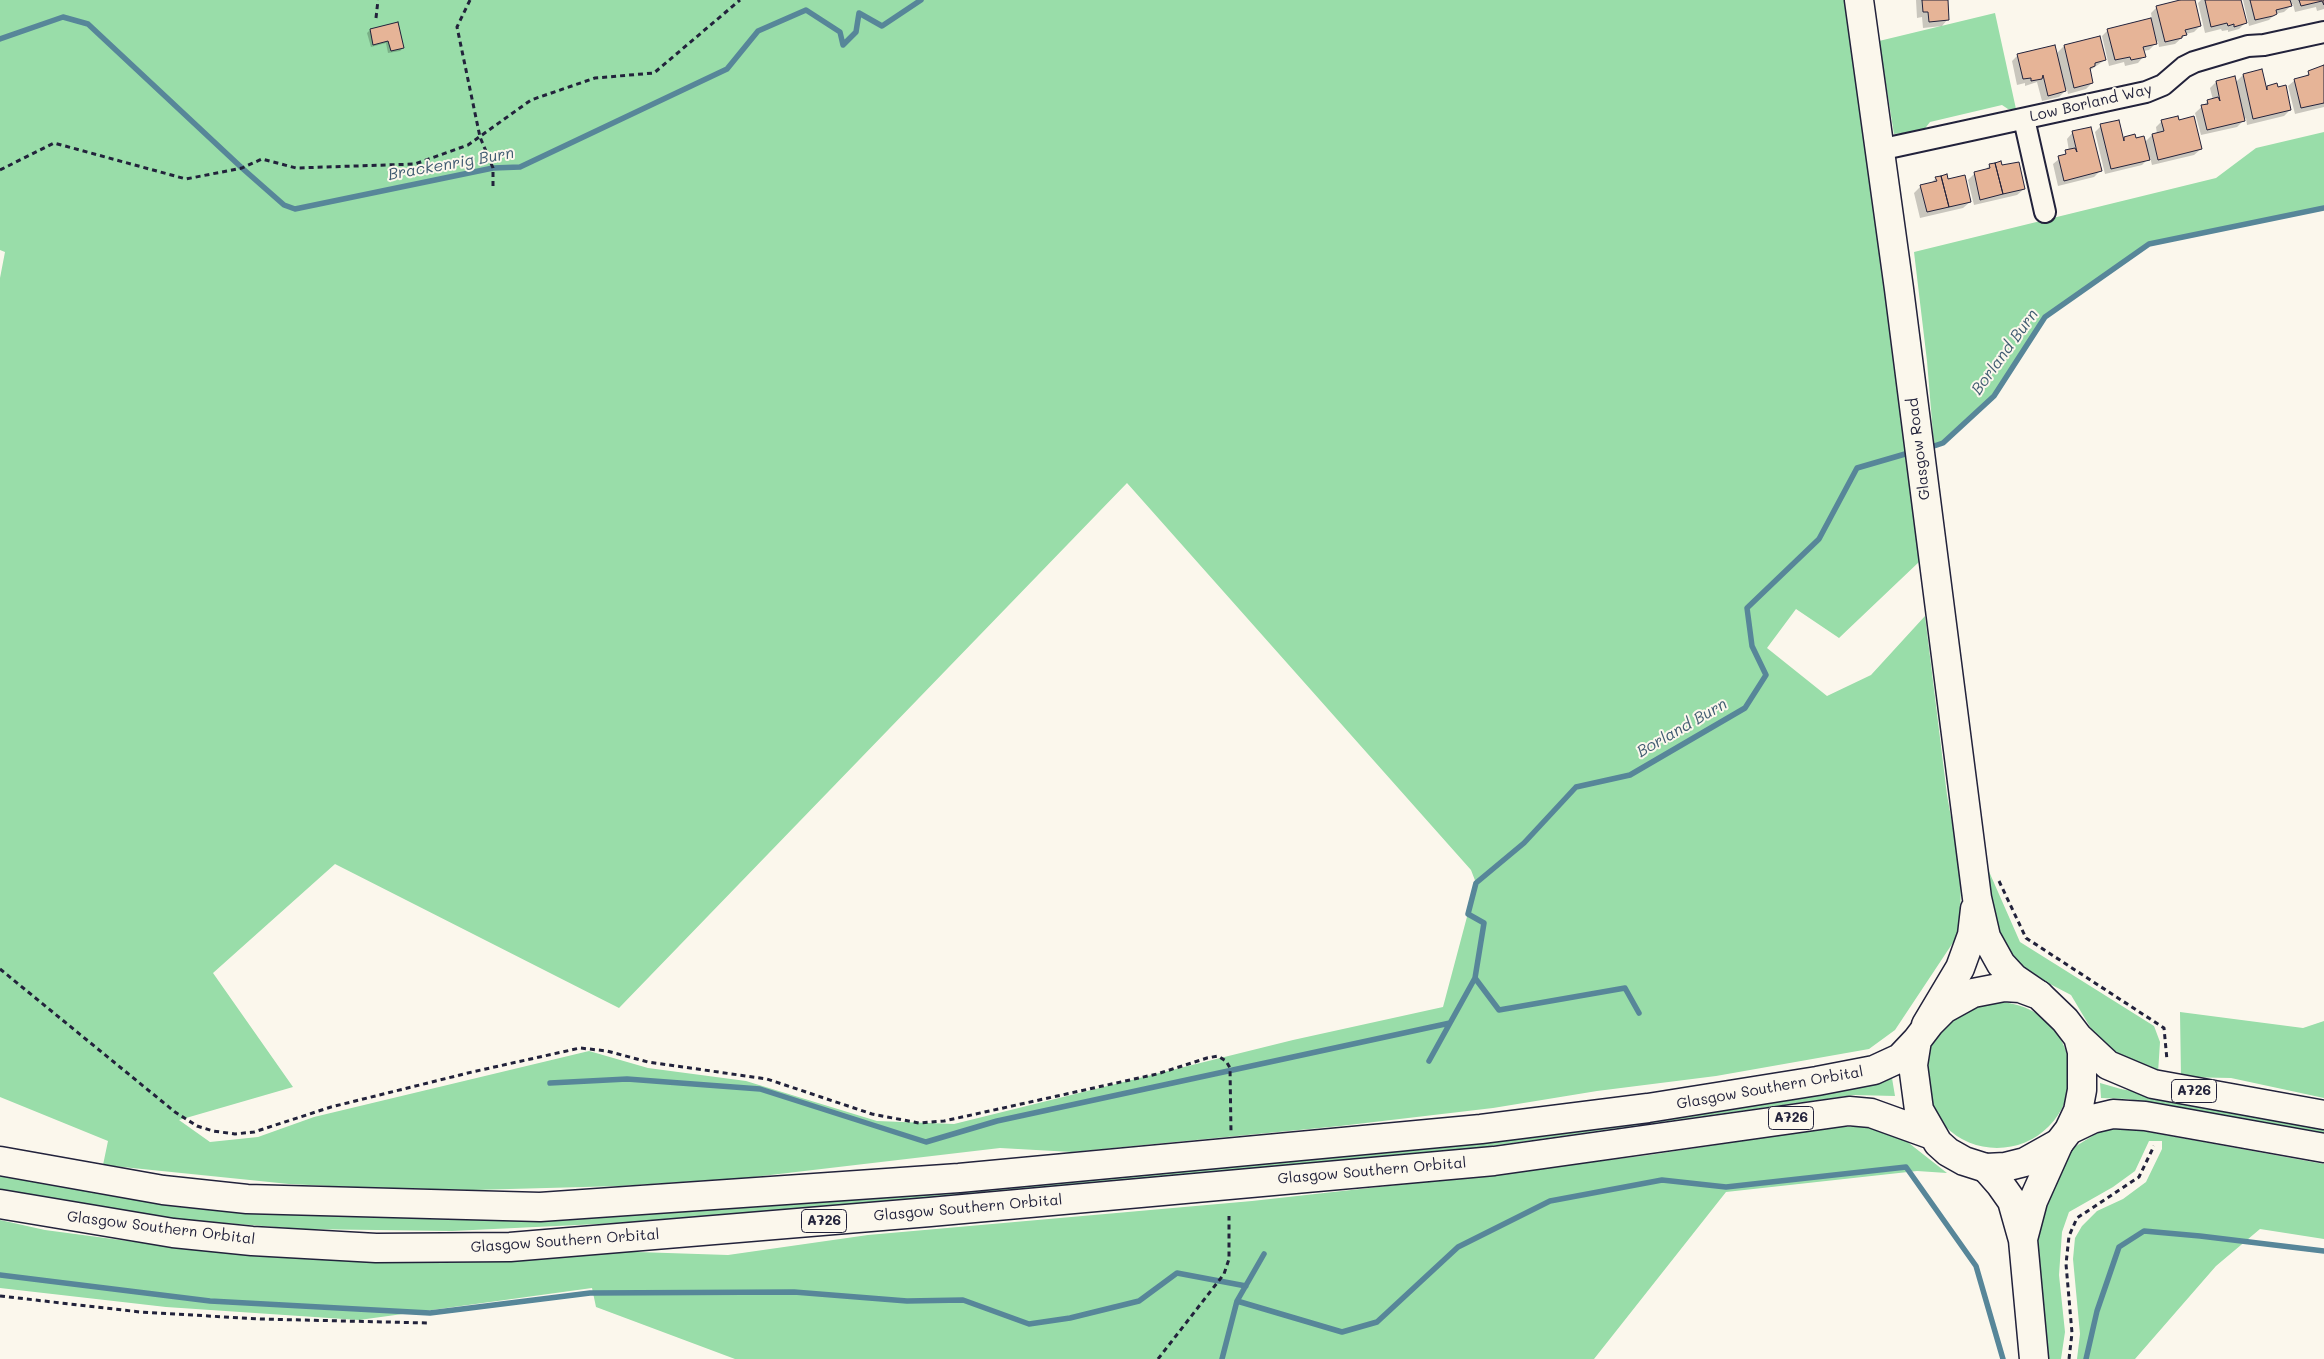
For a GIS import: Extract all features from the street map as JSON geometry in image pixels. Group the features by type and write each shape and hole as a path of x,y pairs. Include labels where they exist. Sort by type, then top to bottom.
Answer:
{"main road":[{"name":"Glasgow Road","path":"1859,0 1917,433 1976,898 1986,937 2001,964 2014,978 2040,996"},
{"name":"Glasgow Road","path":"1920,1036 1960,968 1966,954 1972,935 1976,898"},
{"name":"A726","path":"2324,1115 2153,1084 2108,1065 2078,1037 2053,1006 2040,996 2020,988 2004,987 1973,993 1944,1009 1920,1036 1913,1065 1915,1092 1919,1110 1932,1135 1948,1152 1964,1161 1986,1168 2005,1167 2025,1162 2092,1119 2113,1114 2145,1116 2324,1148"},
{"name":"Glasgow Southern Orbital","path":"0,1161 163,1190 247,1199 540,1206 959,1178 1550,1120 1648,1108 1874,1070 1900,1058 1920,1036"},
{"name":"A726","path":"2064,1137 2078,1111 2082,1090 2083,1062 2078,1037"},
{"name":"Glasgow Southern Orbital","path":"0,1204 173,1233 252,1241 376,1248 510,1247 930,1212 1494,1161 1849,1111 1871,1113 1932,1135"},
{"path":"2023,1240 2033,1201 2064,1137"},
{"path":"1986,1168 2012,1201 2023,1240 2034,1359"}],"street":[{"name":"Low Borland Way","path":"1878,150 2156,89 2184,67 2194,62 2248,46 2264,45 2324,32"},
{"path":"2024,119 2045,212"}],"path":[{"path":"376,18 378,0"},
{"path":"470,0 457,26 480,137 493,168 493,188"},
{"path":"0,170 54,143 186,178 242,168 262,159 296,168 415,164 468,146 531,100 594,78 654,73 740,0"},
{"path":"1996,873 2026,938 2164,1028 2167,1060"},
{"path":"0,969 175,1112 197,1126 213,1131 235,1134 254,1132 331,1107 472,1072 580,1048 607,1051 648,1062 767,1079 872,1114 919,1123 944,1121 1157,1074 1218,1056 1226,1061 1230,1068 1230,1133"},
{"path":"2069,1359 2072,1334 2066,1264 2069,1236 2077,1218 2139,1177 2154,1146"},
{"path":"1158,1359 1224,1274 1229,1258 1230,1216"},
{"path":"0,1296 140,1312 260,1319 428,1323"}],"green space":[{"path":"0,0 1846,0 1920,561 1839,638 1796,609 1767,648 1827,696 1871,675 1925,616 1947,795 1961,873 1960,932 1895,1030 1869,1049 1716,1076 1597,1091 1493,1108 1340,1126 1072,1152 1000,1148 745,1178 620,1186 473,1190 350,1187 289,1184 103,1165 108,1141 0,1097 0,278 5,252 0,250","holes":["1127,483 1471,870 1476,883 1443,1007 1293,1040 954,1124 877,1121 746,1081 648,1068 589,1051 314,1117 258,1137 210,1142 179,1120 293,1087 213,973 335,864 619,1008"]},
{"path":"1995,13 2016,109 2008,109 2002,105 1930,122 1923,131 1894,134 1879,41"},
{"path":"2324,132 2324,208 2149,244 2045,317 1994,396 1943,443 1934,446 1927,361 1914,252 2216,178 2256,148"},
{"path":"1980,851 2020,942 2154,1026 2160,1042 2158,1073 2118,1058 2096,1037 2071,995 2016,962 1993,921"},
{"path":"1997,1002 2025,1007 2049,1023 2065,1047 2070,1075 2065,1103 2049,1127 2025,1143 1997,1148 1969,1143 1945,1127 1929,1103 1924,1075 1929,1047 1945,1023 1969,1007"},
{"path":"2180,1012 2303,1028 2324,1021 2324,1098 2231,1078 2181,1077"},
{"path":"1892,1078 1895,1096 1854,1095 1405,1158 1018,1192 994,1192 619,1223 452,1231 301,1229 186,1220 39,1198 0,1189 0,1172 97,1192 214,1207 351,1216 484,1217 1758,1103 1867,1086"},
{"path":"2100,1083 2121,1089 2324,1126 2324,1136 2128,1099 2101,1098"},
{"path":"1835,1127 1867,1127 1905,1140 1947,1173 1917,1171 1726,1192 1594,1359 735,1359 596,1307 592,1288 359,1320 166,1307 0,1288 0,1220 45,1230 173,1247 306,1259 390,1260 607,1251 728,1255 868,1235 1252,1201 1496,1174 1649,1155"},
{"path":"2121,1127 2324,1164 2324,1239 2260,1229 2216,1266 2135,1359 2077,1359 2080,1334 2073,1259 2075,1238 2082,1226 2097,1211 2123,1199 2146,1182 2162,1149 2162,1141 2149,1141 2135,1171 2113,1187 2069,1212 2062,1232 2059,1275 2065,1332 2061,1359 2046,1359 2032,1264 2040,1208 2053,1175 2073,1148 2097,1133"}],"building":[{"path":"1922,0 1948,0 1949,20 1929,22 1928,12 1923,12"},
{"path":"2180,0 2195,0 2201,26 2185,30 2187,35 2182,36 2182,38 2165,42 2156,6"},
{"path":"2205,0 2241,0 2247,23 2234,27 2234,24 2228,26 2227,23 2211,27"},
{"path":"2250,0 2290,0 2292,6 2276,10 2277,14 2273,16 2255,20"},
{"path":"2299,0 2324,0 2324,5 2322,1 2301,6"},
{"path":"2151,18 2157,44 2143,47 2146,57 2131,60 2130,57 2115,60 2107,29"},
{"path":"398,22 404,48 391,51 388,41 373,45 370,29"},
{"path":"2100,36 2106,60 2095,63 2095,66 2090,68 2093,83 2074,88 2064,45"},
{"path":"2055,45 2066,91 2048,96 2043,75 2042,79 2031,81 2031,78 2023,79 2017,54"},
{"path":"2324,65 2324,103 2301,108 2294,79 2309,75 2308,71"},
{"path":"2262,69 2267,90 2267,86 2277,83 2278,87 2286,85 2291,110 2253,119 2243,74"},
{"path":"2235,76 2245,121 2207,130 2201,105 2208,104 2207,100 2218,97 2220,101 2216,81"},
{"path":"2178,116 2179,120 2194,116 2202,149 2158,160 2152,134 2164,131 2161,120"},
{"path":"2119,120 2124,141 2124,137 2135,134 2136,138 2144,136 2150,160 2111,169 2100,124"},
{"path":"2091,127 2102,171 2064,181 2058,156 2066,154 2065,150 2075,148 2077,152 2072,131"},
{"path":"2001,161 2002,165 2019,162 2025,189 2003,194 1995,163"},
{"path":"1995,163 2003,194 1980,200 1974,172 1990,168 1989,164"},
{"path":"1947,174 1948,179 1965,175 1971,202 1949,207 1941,176"},
{"path":"1941,176 1949,207 1927,212 1920,185 1937,181 1935,177"}],"waterway":[{"name":"Brackenrig Burn","path":"0,39 63,17 88,24 242,168 284,205 295,209 493,168 520,167 727,69 758,31 806,10 840,32 843,45 856,32 859,13 882,26 921,0"},
{"name":"Borland Burn","path":"1928,448 1943,443 1994,396 2045,317 2149,244 2324,208"},
{"name":"Borland Burn","path":"1429,1061 1475,978 1484,923 1468,914 1476,883 1524,843 1576,787 1630,775 1745,708 1766,675 1752,646 1747,608 1819,539 1857,468 1912,452"},
{"path":"1475,978 1499,1010 1625,988 1639,1013"},
{"path":"550,1083 627,1079 760,1089 926,1142 997,1121 1450,1023"},
{"path":"1237,1301 1342,1332 1377,1322 1458,1247 1550,1201 1662,1180 1726,1187 1906,1167 1976,1266 2003,1359"},
{"path":"2086,1359 2097,1311 2119,1247 2144,1231 2324,1251"},
{"name":"Borland Burn","path":"1222,1359 1237,1301 1264,1254"},
{"path":"0,1275 210,1301 430,1313 590,1293 794,1292 907,1301 963,1300 1029,1324 1070,1318 1139,1301 1177,1273 1246,1286"}]}
